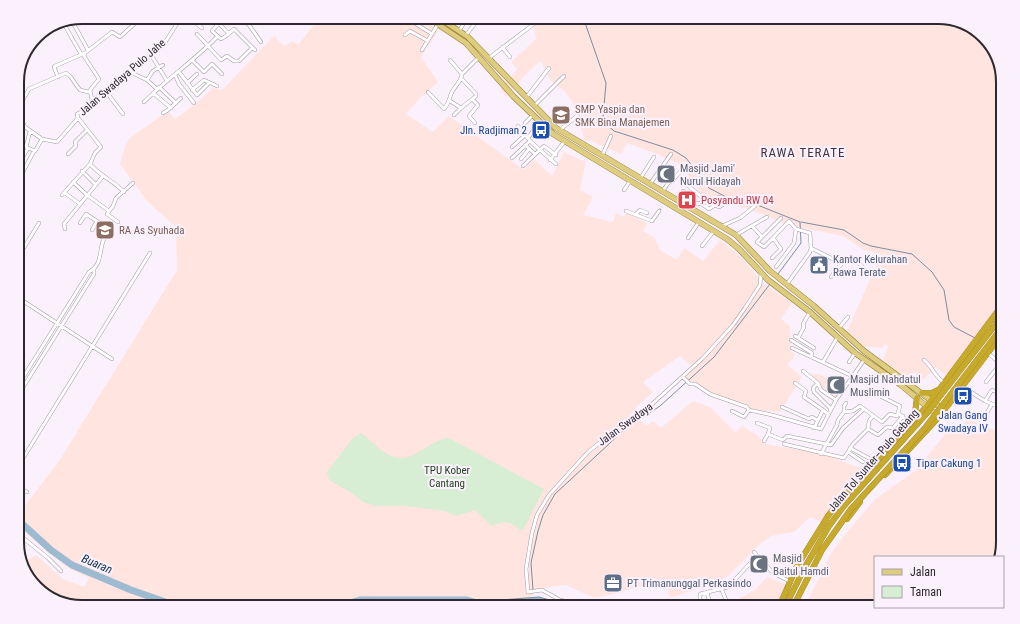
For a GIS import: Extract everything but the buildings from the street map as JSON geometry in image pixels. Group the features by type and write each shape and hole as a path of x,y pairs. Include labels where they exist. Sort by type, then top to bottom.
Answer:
{"highway":[{"path":"783,600 808,547 842,498 927,406 996,313"},
{"name":"Jalan Tol Sunter–Pulo Gebang","path":"788,600 805,567 838,514 927,413 996,324"},
{"name":"Jalan Tol Sunter–Pulo Gebang","path":"797,600 822,550 843,519 928,424 996,335"},
{"path":"798,600 833,538 866,496 916,443 996,343"},
{"path":"943,410 962,384 969,378"},
{"path":"922,393 932,393 944,384"},
{"path":"912,422 917,398"},
{"path":"820,529 833,538"}],"main road":[{"path":"438,24 459,38 479,57 539,122 553,134 630,181 641,190 666,202 739,248 768,280 810,312 855,353 892,379 938,416"},
{"path":"448,24 466,35 526,98 560,130 640,179 722,226 736,236 766,268 786,283 868,354 897,374 943,410"},
{"path":"761,274 766,268"},
{"path":"892,379 897,374"}],"street":[{"path":"74,24 88,50"},
{"path":"58,77 54,67 55,66 83,54 112,32 120,37 133,24"},
{"name":"Jalan Swadaya Pulo Jahe","path":"42,139 57,142 78,118 77,114 83,111 92,100 104,90 130,72 150,53 164,44 177,24"},
{"path":"197,24 202,28"},
{"path":"197,34 221,60 227,56 234,61 239,61 253,49 234,29 222,39 212,30 218,24 228,33"},
{"path":"248,24 261,42"},
{"path":"416,24 432,34"},
{"path":"422,50 438,24"},
{"path":"459,31 464,24"},
{"path":"466,35 475,24"},
{"path":"489,58 533,24"},
{"path":"65,26 99,79 89,92"},
{"path":"405,35 410,32 428,41"},
{"path":"144,102 158,88 193,61 218,36"},
{"path":"502,47 510,57"},
{"path":"150,53 167,82"},
{"path":"462,74 479,57"},
{"path":"428,92 443,109 450,101 451,93 462,79 462,74 450,60"},
{"path":"193,61 204,72 212,64 222,74"},
{"path":"147,80 158,67 163,65"},
{"path":"526,98 549,68"},
{"path":"130,72 147,80 176,103"},
{"path":"179,72 196,95 209,83"},
{"path":"24,98 31,88 66,73 80,90 89,92"},
{"path":"187,83 197,74"},
{"path":"175,76 179,84 194,103"},
{"path":"534,106 564,76"},
{"path":"454,115 473,100 476,94 462,79"},
{"path":"192,90 204,80 217,86"},
{"path":"104,90 123,114"},
{"path":"89,92 92,100"},
{"path":"153,93 171,108"},
{"path":"162,113 171,108 181,98"},
{"path":"473,100 478,105 469,116 475,123"},
{"path":"450,101 461,108"},
{"path":"525,123 533,115"},
{"path":"560,130 578,115"},
{"name":"Jalan Swadaya Pulo Jahe","path":"78,118 86,131 101,147 95,153 90,164"},
{"path":"512,158 525,145 527,138 539,122"},
{"path":"24,126 30,132 42,139 37,150 34,151 24,170"},
{"path":"518,126 527,138 556,164"},
{"path":"68,154 76,146 75,142 86,131"},
{"path":"24,155 28,148 26,146 30,132"},
{"path":"602,156 611,136"},
{"path":"512,147 527,138"},
{"path":"550,160 556,155 564,142"},
{"path":"525,145 535,154"},
{"path":"523,166 544,146 556,155"},
{"path":"28,148 34,151"},
{"path":"521,159 529,149"},
{"path":"650,184 671,154"},
{"path":"640,179 649,168 654,157"},
{"path":"62,195 82,171 90,164 103,176 117,184 124,192"},
{"path":"662,192 669,182 672,181 686,165"},
{"path":"82,171 95,184"},
{"path":"64,229 64,224 103,176"},
{"path":"682,180 703,198 702,204 695,211"},
{"path":"624,190 630,181"},
{"path":"73,182 87,195 109,211"},
{"path":"118,222 106,215 116,198 133,184"},
{"path":"683,191 695,203 702,204 710,209 715,205 719,207 724,204"},
{"path":"65,193 80,204"},
{"path":"682,203 688,195"},
{"path":"706,207 712,200 717,201 720,197"},
{"path":"662,207 666,202"},
{"path":"722,226 740,218 754,206"},
{"path":"636,214 640,210 646,213"},
{"path":"626,211 652,221 659,211"},
{"path":"25,374 89,272 94,269 99,262 103,241 109,229 86,214 80,223"},
{"path":"736,236 767,217"},
{"path":"780,218 757,242 764,247 789,221 797,229 811,234 811,248 786,283"},
{"path":"92,230 97,221"},
{"path":"688,238 699,222"},
{"path":"24,248 39,223"},
{"path":"752,226 762,237"},
{"path":"776,267 794,243 797,229"},
{"path":"702,246 714,231"},
{"path":"772,258 781,249 773,238"},
{"path":"811,248 841,263"},
{"path":"24,457 150,253"},
{"path":"832,277 847,257 850,257 862,266"},
{"path":"24,386 94,274 94,269"},
{"name":"Jalan Swadaya","path":"560,600 542,590 530,592 526,569 532,533 537,515 544,502 556,485 588,452 614,431 640,415 703,358 733,325 760,286 761,274"},
{"path":"24,302 112,359"},
{"path":"69,304 74,307"},
{"path":"810,312 803,324 804,327 797,337 814,348"},
{"path":"839,328 848,317"},
{"path":"985,328 996,334"},
{"path":"823,362 837,338"},
{"path":"791,340 812,353 811,358"},
{"path":"792,348 852,376"},
{"path":"989,352 996,360"},
{"path":"849,362 855,353"},
{"path":"38,354 42,356"},
{"path":"683,377 690,384 695,384 710,394 747,407 749,410 772,414 821,429 831,408 864,360"},
{"path":"924,360 931,366 944,384"},
{"path":"803,371 818,383 821,390 836,400"},
{"path":"986,382 996,371"},
{"path":"795,383 806,391 804,397 811,400 828,414"},
{"path":"818,383 812,389 831,408"},
{"path":"962,387 985,401 996,405"},
{"path":"985,401 992,390 996,392"},
{"path":"844,412 860,406 882,422 890,414 896,416 900,406 878,394"},
{"path":"808,405 811,400"},
{"path":"821,454 838,420 844,412 844,406 846,403"},
{"path":"981,423 992,404"},
{"path":"782,407 809,419 812,417 817,420"},
{"path":"768,434 783,440 787,436 832,445 843,428 864,409"},
{"path":"732,411 744,417 749,410"},
{"path":"814,428 823,410"},
{"path":"898,413 912,422"},
{"path":"784,444 821,454 844,458 850,448 868,429 869,421 873,416"},
{"path":"868,429 878,435 886,427 893,428 903,416"},
{"path":"757,423 769,427 768,434 764,441"},
{"path":"850,448 876,462"},
{"path":"848,452 863,462"},
{"path":"24,539 48,558 61,571"},
{"path":"754,552 773,573 792,582"},
{"path":"699,600 699,595 728,587 758,556"},
{"path":"721,588 726,600"},
{"path":"707,592 709,600"}],"shaded area":[{"path":"314,24 429,24 439,30 421,57 438,82 420,98 406,114 433,132 449,116 524,170 534,159 552,176 564,152 586,162 580,190 593,197 583,215 613,222 616,213 624,217 627,213 647,223 643,231 655,238 660,250 677,260 684,248 703,261 720,240 741,257 763,283 792,303 781,319 790,326 791,351 795,355 787,365 802,377 780,412 751,410 711,397 685,377 694,368 680,356 643,382 653,392 632,411 646,426 653,421 661,428 693,401 710,407 735,432 742,426 757,435 765,444 821,453 868,471 823,523 810,517 794,532 771,536 761,543 728,576 717,583 670,598 666,579 594,598 566,585 542,588 526,600 74,600 60,596 44,586 38,580 27,561 36,555 63,579 84,587 89,578 65,566 24,532 24,507 59,461 177,270 176,227 147,201 120,164 125,146 130,138 168,111 175,119 198,102 213,88 222,90 274,36 284,46 293,41 298,45"},
{"path":"540,24 946,24 960,28 967,32 982,44 990,56 996,78 996,314 949,378 936,367 923,380 914,372 900,386 879,372 888,346 885,344 882,348 859,346 846,334 881,254 864,250 843,236 789,225 745,208 725,204 701,194 681,165 657,154 627,143 621,154 589,140 585,141 572,101 564,91 549,79 541,61 526,74 506,97 500,89 517,69 511,62 536,39 534,26"},
{"path":"811,374 819,374 834,381 831,386 838,392 835,398 821,387"},
{"path":"968,419 996,431 996,550 994,556 874,556 874,600 808,600 830,555 875,499 915,471 947,432 958,430"},
{"path":"767,577 789,586 782,600 736,600 755,590"}],"green space":[{"name":"TPU Kober Cantang","path":"361,433 383,451 398,458 406,458 442,439 449,438 544,489 523,530 520,530 507,522 492,526 475,510 456,516 445,511 405,506 376,506 363,502 350,492 329,480 327,472 353,438"}],"water":[{"path":"539,597 550,600 501,600"}],"waterway":[{"path":"585,24 606,83 603,118 606,124 614,131 673,150 686,158 709,188 732,200 745,200 800,222 801,243 778,274"},
{"path":"801,222 844,230 863,243 871,246 912,254 932,272 944,290 949,320 954,327 975,338"},
{"path":"533,590 531,563 538,531 543,515 555,494 624,430 660,406 714,357 770,284"},
{"name":"Buaran","path":"24,525 51,550 72,565 131,590 160,600"},
{"name":"Buaran","path":"360,600 467,600"}],"tunnel":[{"path":"659,211 662,207"}],"place":[{"name":"SMP Yaspia dan SMK Bina Manajemen","path":"561,115"},
{"name":"Jln. Radjiman 2","path":"541,130"},
{"name":"Masjid Jami' Nurul Hidayah","path":"666,174"},
{"name":"Posyandu RW 04","path":"687,200"},
{"name":"RA As Syuhada","path":"105,230"},
{"name":"Kantor Kelurahan Rawa Terate","path":"819,265"},
{"name":"Masjid Nahdatul Muslimin","path":"836,385"},
{"name":"Jalan Gang Swadaya IV","path":"963,396"},
{"name":"Tipar Cakung 1","path":"902,463"},
{"name":"Masjid Baitul Hamdi","path":"759,564"},
{"name":"PT Trimanunggal Perkasindo","path":"613,583"}],"district":[{"name":"RAWA TERATE","path":"803,152"}]}
